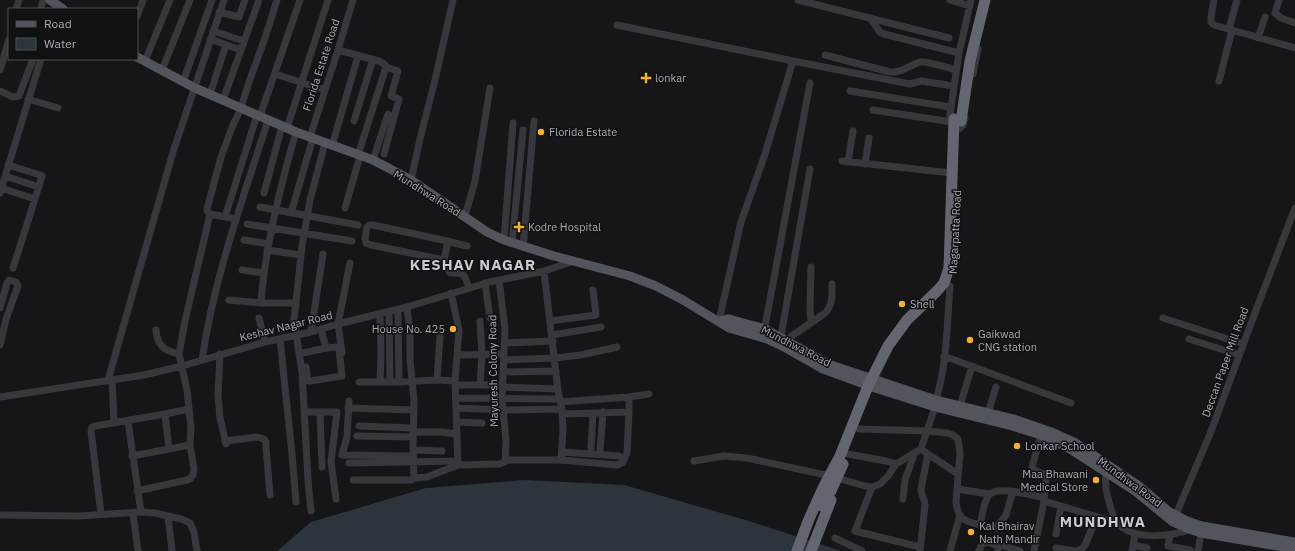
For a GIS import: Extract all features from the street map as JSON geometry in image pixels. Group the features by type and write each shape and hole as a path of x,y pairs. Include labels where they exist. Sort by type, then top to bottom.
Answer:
{"highway":[{"path":"955,124 985,0"},
{"path":"955,124 963,59 973,2"},
{"name":"Magarpatta Road","path":"833,477 840,456 888,346 907,320 944,283 948,268 955,124"},
{"name":"Magarpatta Road","path":"833,477 848,454 859,429 873,383 892,351 912,324 942,296 950,286 955,269 955,124"},
{"path":"797,551 826,496 833,477"},
{"path":"792,551 812,521"},
{"path":"805,551 812,521"},
{"path":"812,521 812,551"}],"main road":[{"name":"Mundhwa Road","path":"141,59 195,88 284,127 373,160 411,180 487,232 508,242 554,256 609,270 656,286 719,321 729,319 764,333 784,338 828,364 873,383"},
{"name":"Mundhwa Road","path":"764,333 786,348 824,369 1041,435 1108,470"},
{"name":"Mundhwa Road","path":"936,404 960,406 1038,426 1074,442 1135,491 1174,518 1197,531 1295,549"},
{"name":"Mundhwa Road","path":"1174,518 1259,543 1295,542"}],"street":[{"path":"138,13 143,0"},
{"path":"141,59 170,0"},
{"path":"162,70 190,0"},
{"path":"183,82 212,0"},
{"path":"114,423 110,380 174,152 224,0"},
{"path":"219,12 239,17 245,0"},
{"path":"223,100 259,0"},
{"path":"138,491 187,480 193,475 194,469 190,445 191,427 189,409 179,354 185,321 210,214 207,211 208,204 221,157 241,108 277,0"},
{"path":"202,360 210,310 230,236 236,220 262,117 300,0"},
{"path":"264,193 284,127 301,83 328,0"},
{"name":"Florida Estate Road","path":"292,213 311,138 353,0"},
{"path":"411,180 453,0"},
{"path":"798,0 950,38"},
{"path":"950,0 973,2 958,53 953,86 950,108 955,124"},
{"path":"873,110 955,124 964,122 989,0"},
{"path":"1214,0 1211,17 1211,22 1214,25 1295,48"},
{"path":"1219,81 1237,0"},
{"path":"1279,0 1275,13 1281,18 1295,23"},
{"path":"1258,38 1265,17"},
{"path":"870,18 880,32 884,34 958,53"},
{"path":"617,24 910,84 922,81 953,86"},
{"path":"965,26 982,30"},
{"path":"213,30 244,41"},
{"path":"210,39 241,50"},
{"path":"0,70 2,57 8,42"},
{"path":"210,94 226,45"},
{"path":"338,50 373,60 398,71 391,96 399,99 384,154"},
{"path":"825,55 890,72 903,71 922,62 956,70"},
{"path":"311,511 302,372 294,320 307,216 358,56"},
{"path":"0,92 14,97 18,96 33,60"},
{"path":"35,199 1,190 41,60"},
{"path":"354,121 373,60"},
{"path":"719,321 741,222 764,157 793,61"},
{"path":"345,208 359,155 386,67"},
{"path":"275,74 325,90"},
{"path":"764,333 810,83"},
{"path":"465,216 475,181 490,88"},
{"path":"850,92 950,108"},
{"path":"28,99 58,108"},
{"path":"373,160 388,114"},
{"path":"225,217 262,117"},
{"path":"523,247 534,121"},
{"path":"508,242 513,123"},
{"path":"508,242 523,130"},
{"path":"853,131 845,162 952,173"},
{"path":"261,303 268,247 296,132"},
{"path":"865,164 869,138"},
{"path":"8,165 40,175 42,178 13,268"},
{"path":"784,338 810,169"},
{"path":"5,176 39,187"},
{"path":"260,207 358,225"},
{"name":"Deccan Paper Mill Road","path":"1174,518 1210,434 1295,208"},
{"path":"210,214 236,220"},
{"path":"247,224 352,241"},
{"path":"444,260 366,244 365,238 367,228 370,225 373,225 467,246"},
{"path":"244,240 301,255"},
{"path":"448,241 444,260 450,273 460,272 464,275 469,288"},
{"path":"311,332 323,254"},
{"name":"Keshav Nagar Road","path":"0,397 110,380 182,366 265,342 389,312 499,280 544,271 574,261"},
{"path":"342,355 338,324 350,263"},
{"path":"811,267 811,323"},
{"path":"242,270 264,273"},
{"path":"544,271 561,406 563,430 561,460"},
{"path":"0,308 7,283 9,280 16,282 18,286 6,319 0,345"},
{"name":"Mayuresh Colony Road","path":"499,280 505,329 502,398 506,460"},
{"path":"485,284 490,318"},
{"path":"784,338 826,313 829,309 831,301 832,284"},
{"path":"694,461 724,456 833,477 865,486 872,487 880,484 888,476 896,464 920,449 928,431 940,386 950,286"},
{"path":"550,321 596,315 593,290"},
{"path":"451,293 459,330 455,383 458,463"},
{"path":"229,300 261,303 296,303"},
{"path":"407,307 413,381 414,478"},
{"path":"398,309 399,382"},
{"path":"389,312 390,382"},
{"path":"380,314 380,382"},
{"path":"260,318 265,342"},
{"path":"1163,318 1243,344"},
{"path":"480,321 482,354 480,385"},
{"path":"505,343 552,338 601,327"},
{"path":"321,329 326,348"},
{"path":"480,330 489,329"},
{"path":"156,330 159,344 170,352 179,354"},
{"path":"437,380 440,336"},
{"path":"280,339 296,502"},
{"path":"1189,339 1239,355"},
{"path":"337,347 342,376 310,381 308,380 304,356 326,348 337,347"},
{"path":"458,355 482,354 504,357 555,358 581,355 617,347"},
{"path":"220,354 218,395 220,418 226,442 257,437 264,439 266,442 270,495"},
{"path":"944,356 1071,403"},
{"path":"960,406 972,366"},
{"path":"503,372 556,371"},
{"path":"359,382 437,380 480,385 558,389"},
{"path":"988,413 996,387"},
{"path":"456,408 503,410 561,406 649,394"},
{"path":"349,463 377,459 413,457 458,463 503,464 506,460 561,460 617,465 622,462 627,454 629,412 628,397"},
{"path":"456,398 502,398 593,412 629,412"},
{"path":"377,459 342,455 339,450 347,437 349,405 414,410"},
{"path":"101,514 91,431 92,427 189,409"},
{"path":"304,412 336,411 338,414 331,461 336,500"},
{"path":"320,412 322,467"},
{"path":"591,448 593,412"},
{"path":"600,451 604,412"},
{"path":"165,414 169,449"},
{"path":"128,421 138,491 138,551"},
{"path":"457,422 482,422"},
{"path":"359,426 413,432 457,434"},
{"path":"859,429 928,431 947,433 958,439 960,453 956,502 957,509 964,520 990,528 996,528 1006,515 1012,491"},
{"path":"357,436 413,432"},
{"path":"1034,551 1044,499 1046,478 1045,475 1034,470 1032,467 1041,435"},
{"path":"132,456 190,445"},
{"path":"920,449 958,474"},
{"path":"413,457 416,450 442,451"},
{"path":"562,452 619,456"},
{"path":"848,454 896,464"},
{"path":"903,499 905,480 913,454"},
{"path":"872,487 855,531 920,549 925,505 925,500 921,493 921,489 928,454"},
{"path":"353,480 411,480 414,478 426,477 458,463"},
{"path":"1108,470 1105,481 1106,492 1116,521"},
{"path":"957,489 990,494 994,492 1012,491 1044,499 1061,506 1116,521 1136,534 1170,535 1197,531 1198,551"},
{"path":"980,525 986,499 990,494"},
{"path":"1056,534 1061,506"},
{"path":"0,515 58,516 137,512 155,513 181,519 190,523 194,532 197,551"},
{"path":"950,551 960,515"},
{"path":"168,516 172,551"},
{"path":"1056,548 1075,551 1081,550 1085,545 1097,517"},
{"path":"987,542 990,528"},
{"path":"1136,534 1133,548 1147,548"},
{"path":"1170,535 1164,545 1190,550"},
{"path":"835,538 862,551"},
{"path":"987,542 998,548 1020,551"},
{"path":"979,551 982,544 987,542"}],"water":[{"path":"524,480 624,485 749,521 841,551 277,551 311,522 426,488"}],"place":[{"name":"lonkar","path":"646,78"},
{"name":"Florida Estate","path":"541,132"},
{"name":"Kodre Hospital","path":"519,227"},
{"name":"Shell","path":"902,304"},
{"name":"House No. 425","path":"453,329"},
{"name":"Gaikwad CNG station","path":"970,340"},
{"name":"Lonkar School","path":"1017,446"},
{"name":"Maa Bhawani Medical Store","path":"1096,480"},
{"name":"Kal Bhairav Nath Mandir","path":"971,532"}],"district":[{"name":"KESHAV NAGAR","path":"473,265"},
{"name":"MUNDHWA","path":"1103,522"}]}
